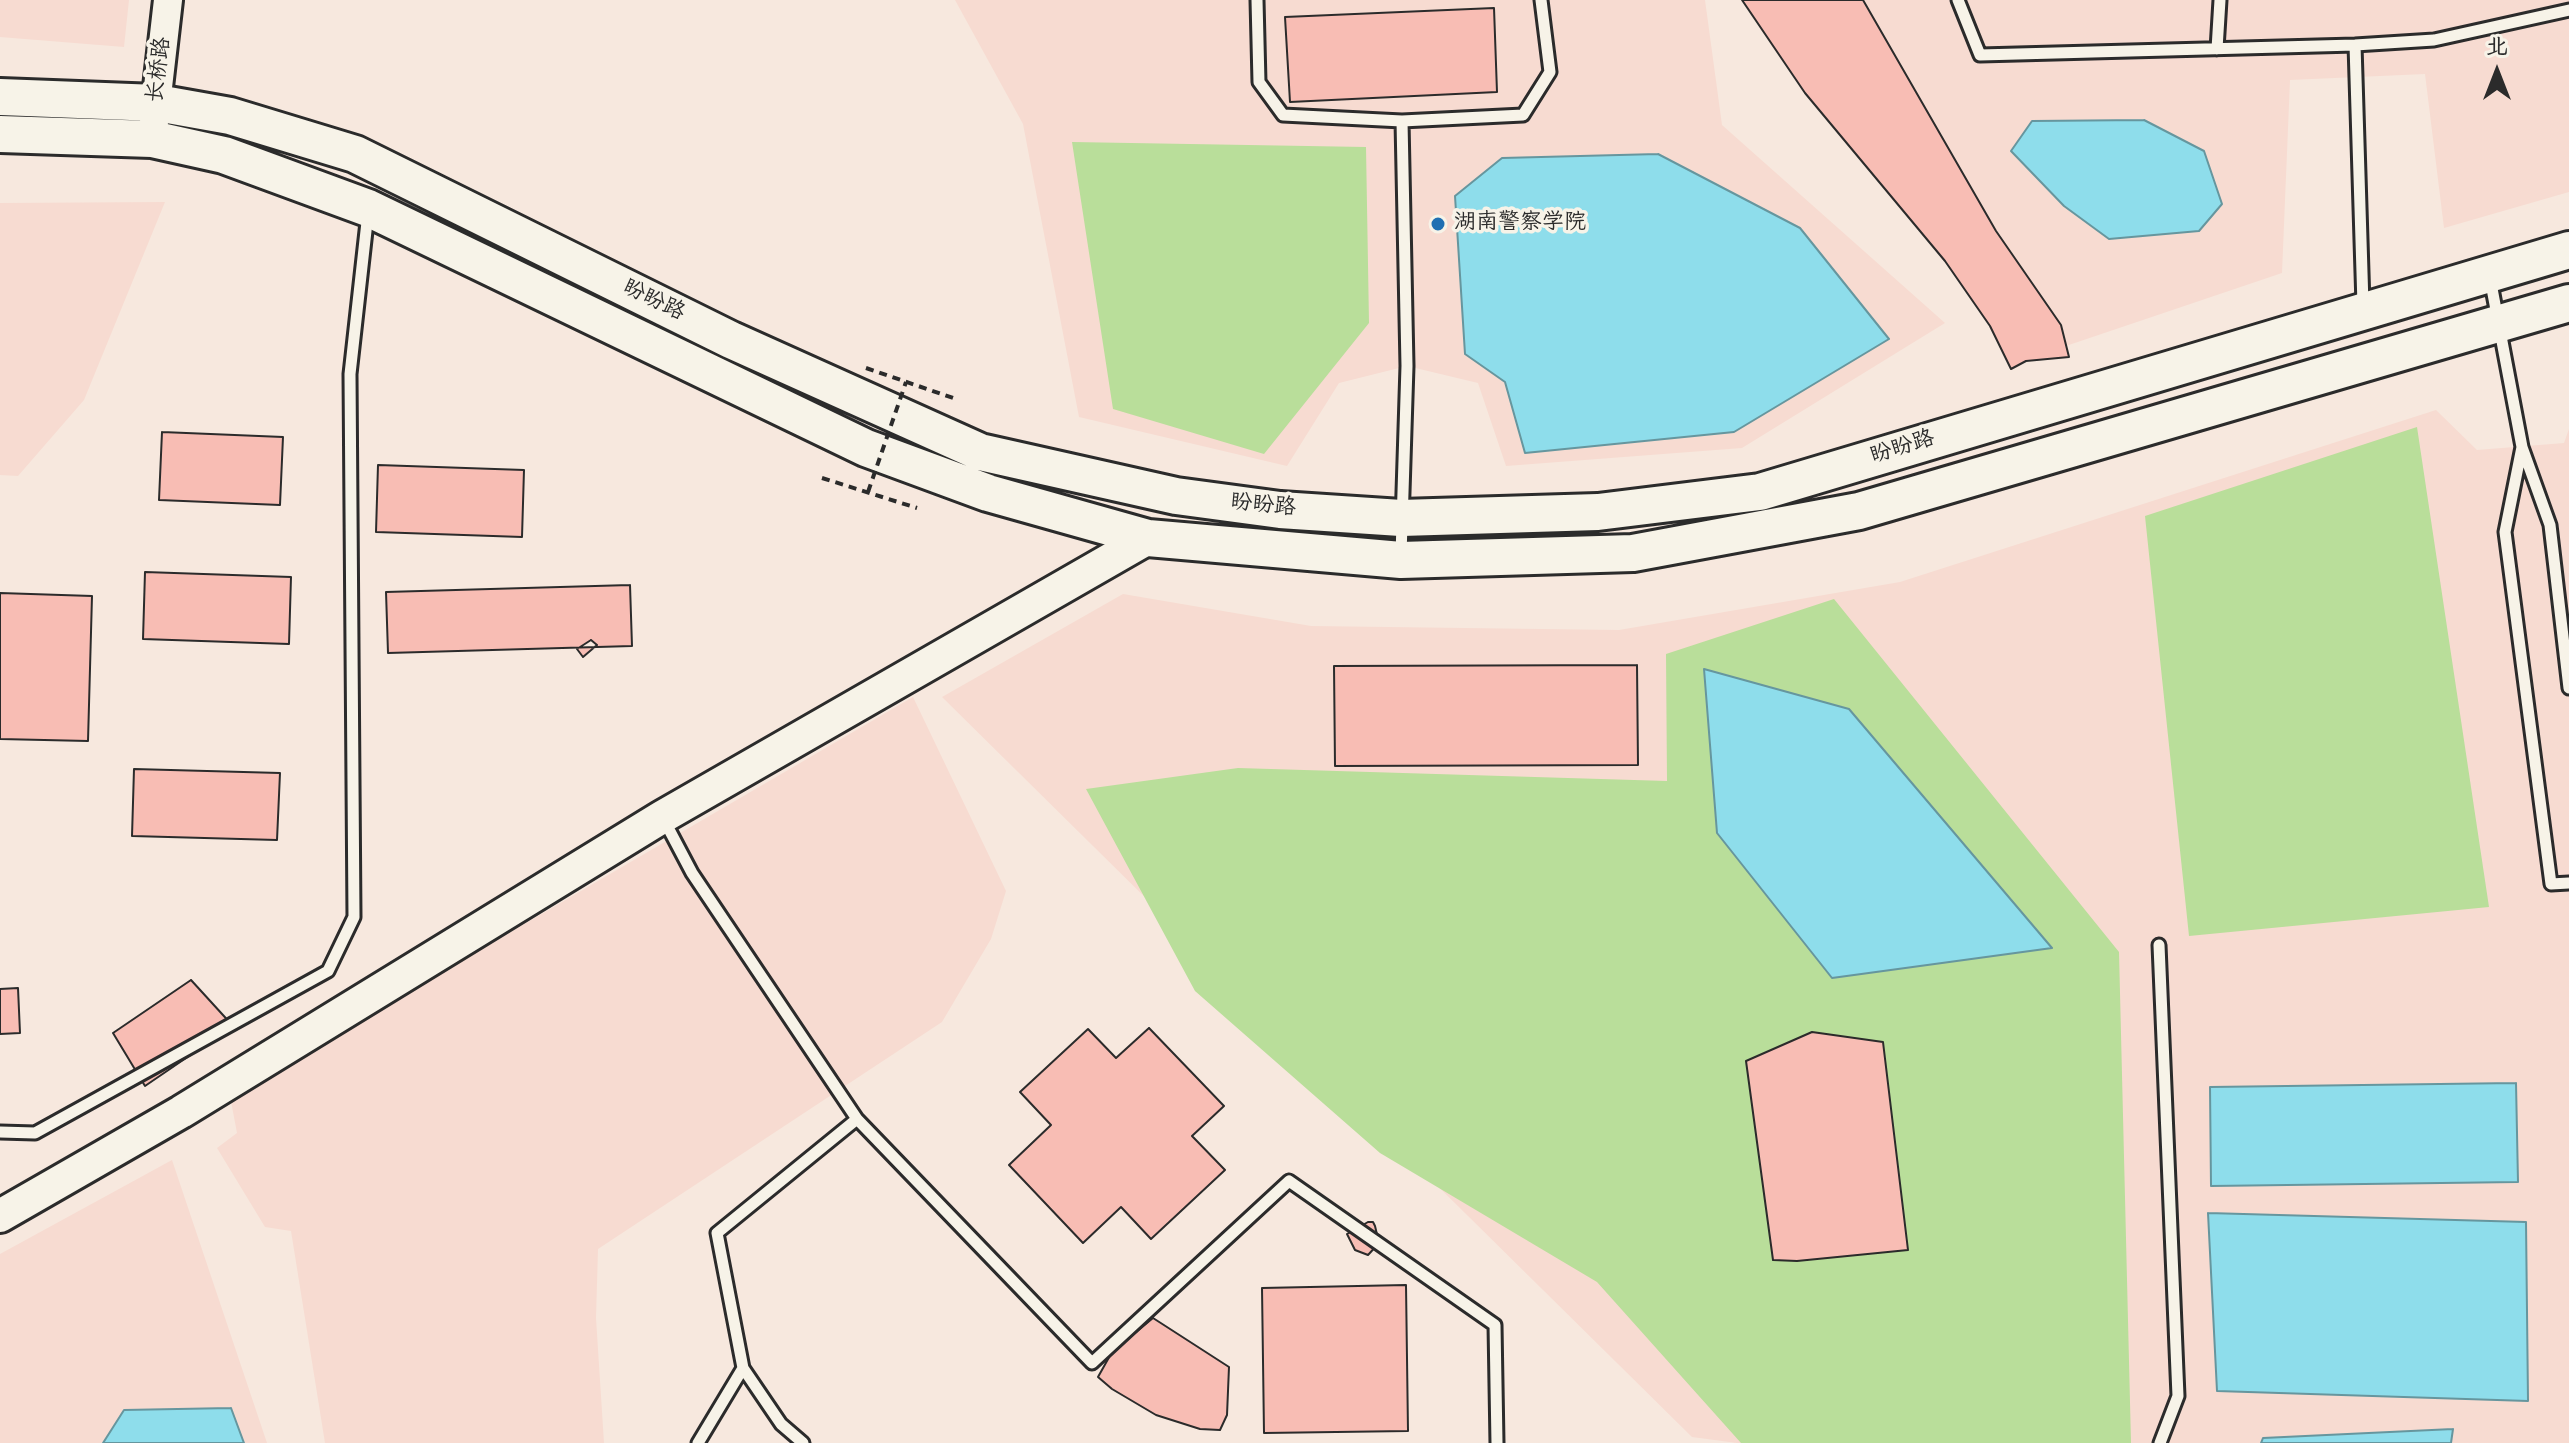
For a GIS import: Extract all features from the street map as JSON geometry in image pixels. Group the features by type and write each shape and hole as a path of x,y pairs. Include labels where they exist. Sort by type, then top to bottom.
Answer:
{"main road":[{"name":"盼盼路","path":"0,97 157,103 230,116 355,154 731,340 980,452 1176,496 1280,510 1401,518 1598,512 1760,492 2569,250"},
{"name":"盼盼路","path":"0,134 152,139 224,155 368,208 866,448 988,493 1148,538 1401,560 1633,553 1859,511 2569,303"},
{"path":"0,1216 181,1112 662,817 1148,538"}],"street":[{"name":"长桥路","path":"152,139 168,0"}],"lane":[{"path":"1257,0 1259,82 1283,115 1402,121 1523,115 1550,72 1541,0"},
{"path":"1958,0 1980,55 2434,40 2569,10"},
{"path":"2217,49 2220,0"},
{"path":"2355,45 2363,310"},
{"path":"1401,560 1407,366 1402,121"},
{"path":"0,1132 35,1133 328,971 354,917 350,374 368,208"},
{"path":"2489,274 2522,447 2550,525 2569,688"},
{"path":"2522,447 2505,532 2551,884 2569,883"},
{"path":"662,817 692,873 857,1119 1092,1363 1289,1181 1495,1325 1497,1443"},
{"path":"2159,945 2178,1396 2160,1443"},
{"path":"803,1443 781,1424 743,1368 717,1233 857,1119"},
{"path":"698,1443 743,1368"}],"path":[{"path":"864,367 956,399"},
{"path":"868,492 906,382"},
{"path":"822,478 917,508"}],"shaded area":[{"path":"0,0 129,0 124,47 0,37"},
{"name":"湖南警察学院","path":"955,0 1705,0 1722,125 1945,323 1742,448 1506,466 1478,383 1407,366 1339,383 1287,466 1079,417 1023,124"},
{"path":"1851,0 2569,0 2569,192 2444,228 2425,74 2290,80 2282,273 2057,349"},
{"path":"165,202 84,400 18,476 0,475 0,203"},
{"path":"2436,410 2477,450 2564,443 2569,429 2569,1443 1737,1443 1692,1437 942,697 1123,594 1311,626 1619,630 1900,582"},
{"path":"913,697 1006,891 991,939 942,1022 598,1249 596,1318 604,1443 325,1443 291,1231 265,1227 217,1148 237,1133 230,1096"},
{"path":"172,1160 267,1443 0,1443 0,1254"}],"green space":[{"path":"1072,142 1366,147 1369,323 1264,454 1113,409"},
{"path":"2417,427 2489,907 2189,936 2145,516"},
{"path":"1834,599 2119,952 2131,1443 1741,1443 1597,1282 1380,1153 1195,991 1086,789 1238,768 1667,781 1666,654"}],"water":[{"path":"2144,120 2204,151 2222,204 2199,231 2109,239 2064,206 2011,151 2032,121"},
{"path":"1658,154 1800,228 1889,339 1734,432 1525,453 1505,382 1465,354 1455,196 1502,158"},
{"path":"1704,669 1849,709 2052,948 1832,978 1717,833"},
{"path":"2516,1083 2518,1182 2211,1186 2210,1087"},
{"path":"2208,1213 2526,1222 2528,1401 2217,1391"},
{"path":"231,1408 244,1443 103,1443 124,1410"},
{"path":"2453,1429 2451,1443 2261,1443 2263,1438"}],"building":[{"path":"1742,0 1863,0 1996,231 2061,325 2069,357 2026,361 2011,369 1990,326 1945,261 1805,93"},
{"path":"1494,8 1497,92 1290,102 1285,17"},
{"path":"162,432 283,437 280,505 159,500"},
{"path":"378,465 524,470 522,537 376,532"},
{"path":"145,572 291,577 289,644 143,639"},
{"path":"630,585 632,646 388,653 386,592"},
{"path":"0,593 92,596 88,741 0,739"},
{"path":"591,640 597,645 583,657 577,649"},
{"path":"1637,665 1638,765 1335,766 1334,666"},
{"path":"134,769 280,773 277,840 132,836"},
{"path":"191,980 233,1026 145,1086 113,1033"},
{"path":"18,988 20,1033 0,1034 0,989"},
{"path":"1149,1028 1224,1106 1192,1136 1225,1170 1151,1239 1121,1207 1083,1243 1009,1165 1051,1125 1020,1092 1088,1029 1116,1058"},
{"path":"1812,1032 1883,1042 1908,1250 1797,1261 1773,1260 1746,1061"},
{"path":"1373,1222 1379,1243 1368,1255 1355,1250 1347,1234"},
{"path":"1406,1285 1408,1431 1264,1433 1262,1288"},
{"path":"1153,1318 1229,1367 1227,1415 1220,1430 1200,1429 1156,1415 1098,1377 1112,1352"}],"place":[{"name":"湖南警察学院","path":"1438,224"}]}
